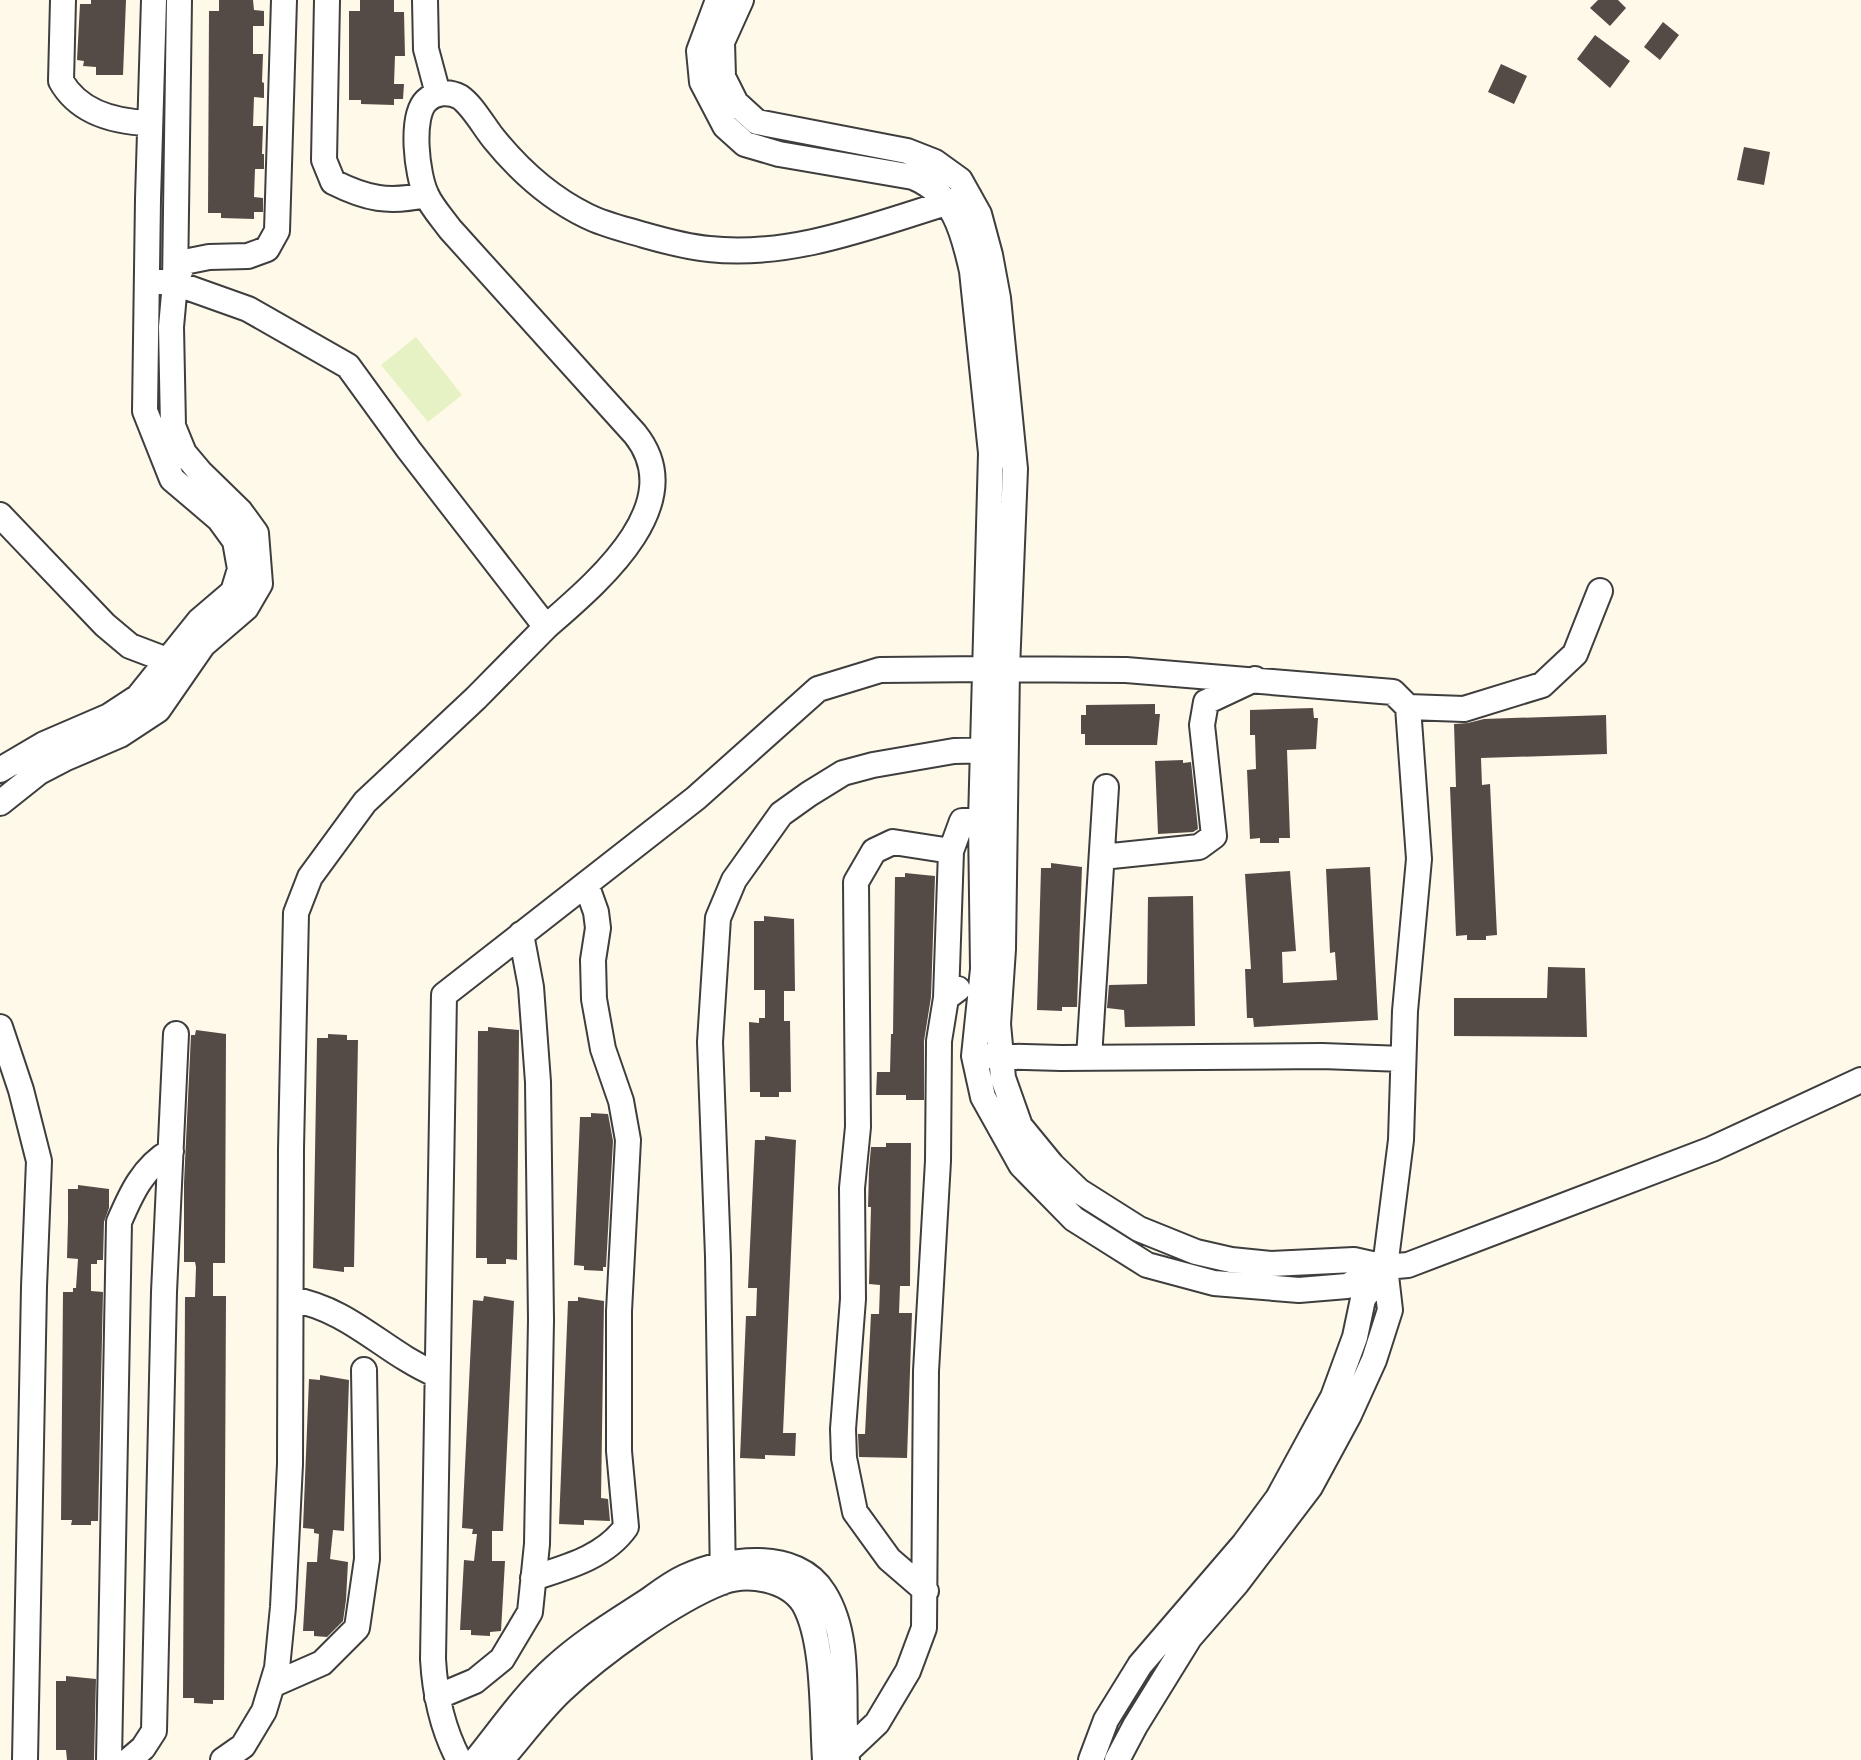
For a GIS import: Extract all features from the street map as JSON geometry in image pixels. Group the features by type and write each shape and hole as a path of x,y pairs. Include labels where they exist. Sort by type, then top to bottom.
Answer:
{"street":[{"path":"63,0 61,81 68,92 91,111 124,122 150,123"},
{"path":"0,803 39,772 138,725 158,710 199,621 233,592 240,569 235,541 219,519 172,479 145,411 154,0"},
{"path":"0,770 44,744 109,716 138,697 246,608 260,584 256,533 240,511 184,453 173,426 171,327 175,283 179,0"},
{"path":"175,283 184,262 209,257 248,256 267,249 277,231 284,0"},
{"path":"327,0 324,160 333,182 359,195 397,201 426,195"},
{"path":"425,0 426,49 438,94"},
{"path":"718,0 699,51 702,82 725,126 745,144 779,154 913,177 958,199 979,214 998,298 1015,469 996,669 992,965 974,1056 983,1097 1021,1165 1074,1219 1147,1265 1214,1283 1299,1290 1347,1286 1385,1267"},
{"path":"741,0 722,42 723,77 736,103 757,122 907,151 935,162 960,180 958,199"},
{"path":"223,1760 243,1746 264,1711 277,1668 283,1607 290,1464 291,1149 296,913 310,877 365,802 590,587 632,539 651,495 651,469 646,451 635,434 450,229 426,195 417,165 420,109 427,99 438,94 450,93 462,98 505,153 542,189 603,224 673,243 710,249 767,249 836,235 958,199"},
{"path":"147,281 175,283 248,309 348,366 546,627"},
{"path":"0,515 105,625 130,646 178,665"},
{"path":"1408,707 1464,709 1542,685 1575,654 1600,591"},
{"path":"459,1760 446,1736 433,1659 444,995 696,798 818,689 880,670 996,669 1126,670 1393,692 1408,707 1419,859 1405,1011 1401,1140 1385,1267 1390,1310 1374,1360 1317,1475 1237,1583 1190,1637 1117,1760"},
{"path":"1102,857 1199,847 1214,836 1202,725 1206,702 1257,679"},
{"path":"994,750 981,821 1000,1056 1003,1078 1020,1126 1052,1165 1079,1191 1139,1229 1196,1252 1271,1264 1354,1260 1385,1267 1408,1265 1712,1149 1861,1080"},
{"path":"723,1573 718,1256 710,1042 718,918 734,880 781,814 843,773 954,751 994,750"},
{"path":"1089,1058 1106,787"},
{"path":"839,1758 877,1723 908,1671 924,1628 926,1371 938,1161 939,1041 946,998 951,851 962,821 981,821"},
{"path":"926,1591 889,1559 855,1512 844,1458 843,1429 853,1299 852,1188 858,1127 856,882 874,851 893,842 951,851"},
{"path":"533,1578 581,1562 616,1541 626,1527 619,1435 619,1311 628,1140 621,1101 603,1049 594,999 593,960 598,928 586,884"},
{"path":"437,1697 475,1681 502,1659 530,1612 537,1544 541,1320 538,1082 531,987 521,934"},
{"path":"946,998 992,965"},
{"path":"0,1027 21,1090 39,1161 33,1302 25,1760"},
{"path":"129,1760 143,1748 154,1731 164,1292 176,1034"},
{"path":"974,1056 1322,1056 1403,1059"},
{"path":"109,1760 119,1222 134,1186 158,1158 171,1151"},
{"path":"1091,1760 1106,1720 1140,1665 1244,1544 1278,1498 1333,1397 1355,1337 1363,1299 1385,1267"},
{"path":"292,1299 319,1305 359,1325 394,1353 437,1375"},
{"path":"272,1685 322,1663 357,1628 367,1559 364,1370"},
{"path":"501,1760 546,1707 590,1666 723,1573 752,1561 788,1566 808,1576 823,1590 834,1614 841,1643 839,1758"},
{"path":"476,1760 533,1691 580,1646 684,1577 723,1573"}],"green space":[{"path":"416,337 462,395 428,422 381,365"}],"building":[{"path":"91,0 126,0 123,75 96,75 96,67 83,66 84,61 77,60 80,4 91,4"},
{"path":"219,0 253,0 254,10 264,11 264,26 253,26 253,54 263,54 264,83 264,98 254,97 253,126 263,126 264,169 255,169 254,197 263,198 263,212 254,212 254,219 221,218 221,213 208,213 209,11 219,11"},
{"path":"360,0 394,0 394,12 404,12 405,56 395,56 394,84 404,84 403,99 394,99 394,105 361,104 361,100 349,100 349,11 360,11"},
{"path":"1598,0 1618,0 1626,8 1610,26 1590,8"},
{"path":"1663,22 1679,35 1660,60 1644,47"},
{"path":"1595,35 1630,61 1610,88 1577,59"},
{"path":"1501,64 1527,76 1514,104 1488,92"},
{"path":"1744,147 1770,152 1764,185 1737,180"},
{"path":"1155,704 1155,714 1160,714 1157,745 1085,745 1085,734 1081,734 1081,715 1086,715 1086,705"},
{"path":"1313,708 1314,718 1318,718 1316,749 1287,750 1290,838 1279,838 1279,843 1260,843 1260,838 1250,839 1247,770 1256,769 1255,735 1250,735 1250,710"},
{"path":"1606,715 1607,754 1481,758 1482,785 1490,784 1497,935 1486,936 1486,940 1467,940 1467,935 1456,936 1450,787 1456,787 1454,724 1484,719"},
{"path":"1183,760 1183,763 1191,762 1198,829 1158,834 1155,761"},
{"path":"1051,863 1082,867 1077,1007 1062,1007 1062,1011 1037,1010 1041,868 1051,868"},
{"path":"1370,867 1378,1020 1254,1027 1253,1018 1247,1018 1245,969 1251,969 1245,874 1290,871 1296,951 1282,952 1283,983 1337,980 1335,952 1330,953 1326,869"},
{"path":"905,873 935,876 931,997 924,1041 924,1100 906,1100 906,1095 876,1095 877,1072 890,1072 895,877 905,877"},
{"path":"1193,896 1195,1026 1125,1027 1124,1010 1107,1008 1109,985 1147,984 1148,897"},
{"path":"764,916 794,919 795,991 784,991 784,1021 790,1021 791,1092 779,1092 779,1097 760,1097 760,1092 750,1092 749,1022 759,1023 759,1018 765,1018 765,990 754,990 754,921 764,921"},
{"path":"1548,967 1585,968 1587,1037 1454,1036 1454,998 1547,998"},
{"path":"488,1027 519,1030 517,1260 506,1259 506,1264 487,1264 487,1258 476,1258 478,1031 488,1031"},
{"path":"196,1030 226,1034 225,1263 213,1263 213,1296 226,1296 224,1700 213,1700 213,1704 194,1703 194,1698 183,1698 185,1297 195,1297 196,1267 195,1262 184,1262 184,1183 191,1035 195,1035"},
{"path":"328,1034 347,1035 347,1040 358,1040 354,1267 344,1267 344,1272 313,1268 317,1038 328,1038"},
{"path":"591,1113 608,1114 613,1141 606,1267 603,1271 584,1270 584,1266 574,1265 580,1117 591,1117"},
{"path":"765,1136 796,1140 783,1433 796,1433 795,1456 765,1455 765,1459 740,1458 746,1316 756,1316 757,1288 748,1288 755,1140 765,1140"},
{"path":"886,1143 911,1143 910,1286 900,1286 899,1313 912,1313 907,1458 859,1457 858,1434 865,1434 871,1314 879,1314 880,1285 869,1284 869,1170 871,1147 886,1147"},
{"path":"78,1185 109,1189 103,1260 91,1264 91,1291 103,1292 98,1521 91,1521 91,1525 71,1525 72,1520 61,1520 63,1292 73,1292 76,1288 78,1259 67,1258 68,1189 78,1189"},
{"path":"484,1296 514,1301 503,1531 492,1531 492,1561 505,1561 501,1631 490,1632 490,1636 471,1635 471,1630 460,1630 464,1560 474,1561 477,1534 472,1534 473,1529 462,1528 473,1300 483,1301"},
{"path":"578,1297 604,1301 601,1498 608,1499 610,1521 584,1520 584,1525 559,1524 568,1301 578,1301"},
{"path":"320,1375 349,1380 344,1531 333,1530 330,1559 348,1562 346,1600 343,1621 327,1637 314,1636 314,1631 303,1631 307,1562 317,1562 319,1534 314,1533 314,1529 303,1528 309,1379 320,1380"},
{"path":"66,1676 96,1679 94,1760 67,1760 66,1750 56,1750 56,1681 66,1681"}]}
